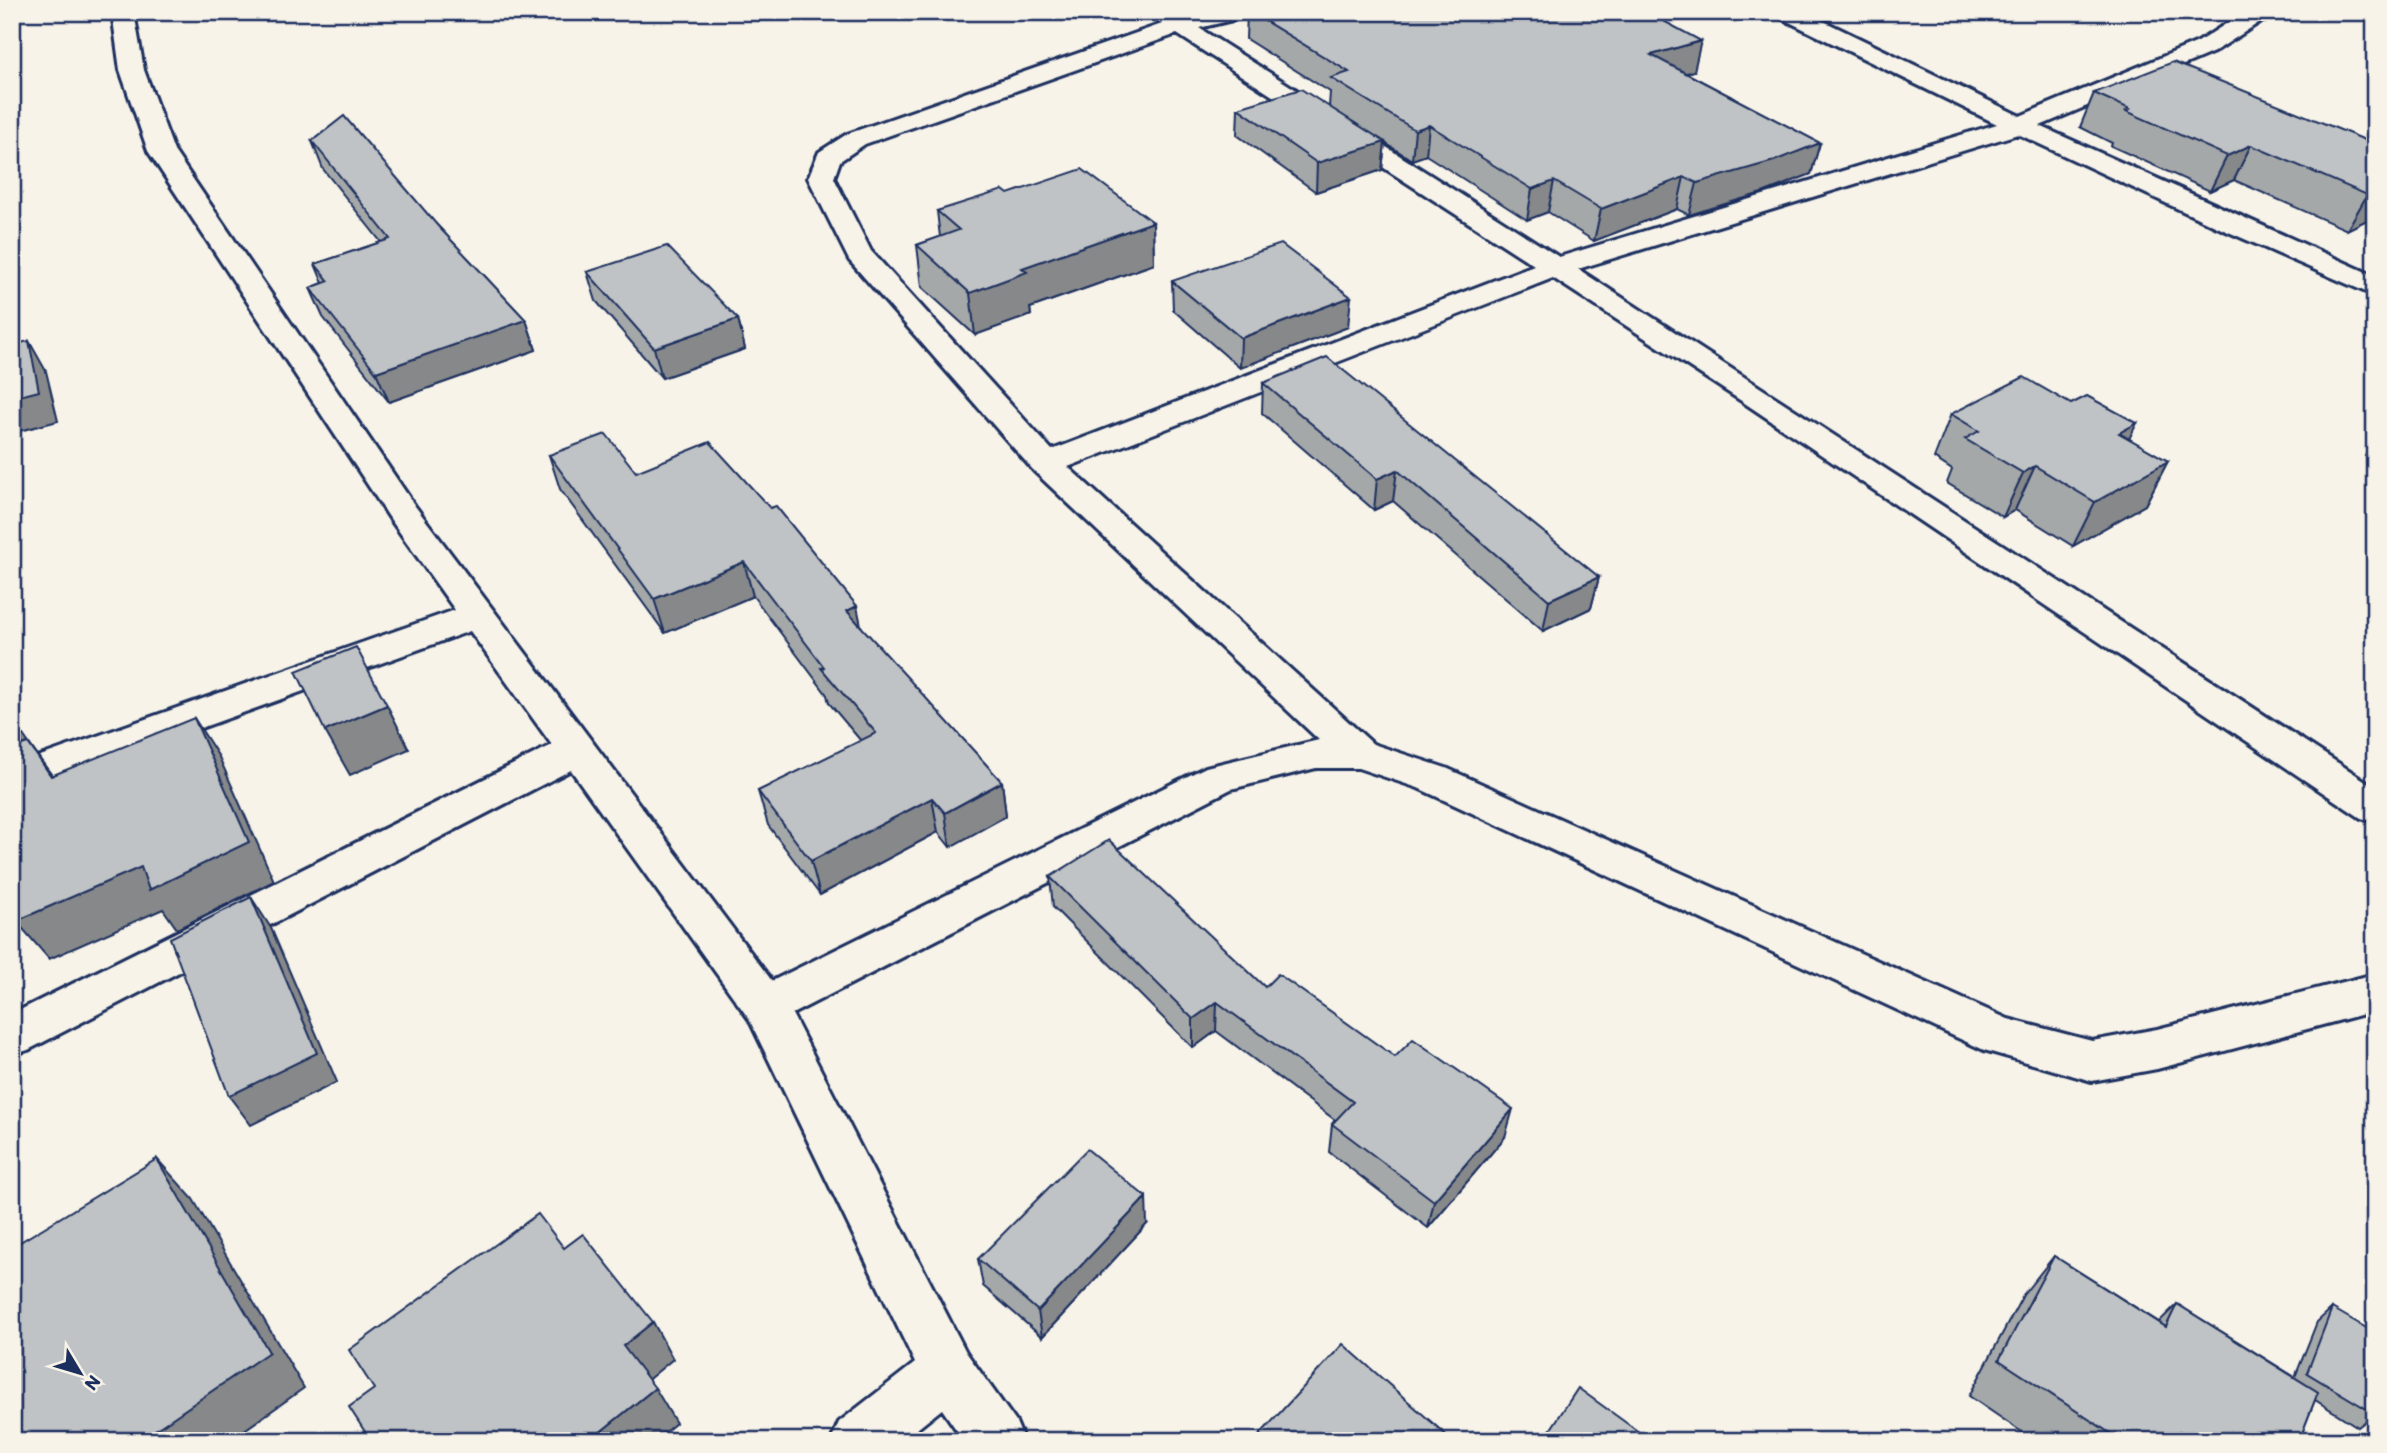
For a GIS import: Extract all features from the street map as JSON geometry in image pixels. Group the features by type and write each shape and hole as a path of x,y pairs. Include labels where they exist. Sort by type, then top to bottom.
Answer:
{"street":[{"path":"122,12 132,70 161,151 403,513 765,1006 947,1371 997,1441"},
{"path":"1237,12 1169,19 856,139 828,157 821,178 859,254 1046,464 1359,754"},
{"path":"1787,12 2018,126 2242,231 2375,288"},
{"path":"1046,464 1555,267 2018,126 2206,47 2255,14"},
{"path":"1169,19 1754,395 2375,807"},
{"path":"12,780 478,615"},
{"path":"12,1035 577,750"},
{"path":"765,1006 1220,777 1316,754 1359,754 1432,778 2000,1036 2092,1060 2157,1049 2375,992"},
{"path":"858,1441 947,1371"}],"building":[{"path":"1250,12 1647,12 1701,41 1651,55 1820,143 1774,161 1697,183 1684,177 1601,209 1554,181 1532,189 1429,125 1415,130 1331,78 1349,72"},
{"path":"2173,62 2375,144 2375,191 2367,195 2251,145 2227,156 2126,111 2130,109 2094,93"},
{"path":"1301,89 1385,142 1317,163 1238,108"},
{"path":"344,116 437,225 526,320 376,372 310,288 329,281 315,264 390,239 312,141"},
{"path":"1082,169 1153,222 1022,268 1027,272 970,293 917,245 959,230 937,211 1003,190 1008,194"},
{"path":"1281,244 1351,297 1241,338 1172,281"},
{"path":"667,246 738,319 654,348 587,272"},
{"path":"29,341 39,391 12,398 12,345"},
{"path":"1327,357 1599,577 1549,600 1397,470 1377,479 1263,383"},
{"path":"2024,377 2071,404 2087,396 2137,423 2119,433 2168,461 2095,502 2035,466 2023,473 1965,439 1979,431 1951,414"},
{"path":"606,434 636,472 710,442 770,508 776,506 857,606 847,611 1002,782 945,813 932,798 811,861 758,791 876,733 821,668 824,667 744,562 654,599 549,455"},
{"path":"356,647 387,705 325,731 296,671"},
{"path":"194,718 249,842 149,890 141,867 16,921 12,907 12,748 28,743 51,776"},
{"path":"1109,840 1265,987 1278,974 1395,1057 1413,1039 1513,1109 1434,1201 1332,1124 1353,1102 1217,1002 1193,1019 1050,877"},
{"path":"251,897 317,1053 229,1096 170,938"},
{"path":"1087,1149 1146,1197 1038,1311 978,1259"},
{"path":"157,1159 269,1352 139,1441 12,1441 12,1247"},
{"path":"538,1214 564,1248 583,1234 653,1322 623,1346 655,1388 589,1441 371,1441 349,1407 374,1389 349,1350"},
{"path":"2054,1256 2166,1327 2177,1304 2318,1392 2299,1441 2122,1441 1999,1360"},
{"path":"2332,1308 2375,1333 2375,1414 2307,1373"},
{"path":"1343,1344 1453,1441 1254,1441"},
{"path":"1578,1388 1643,1435 1640,1441 1543,1441"}]}
